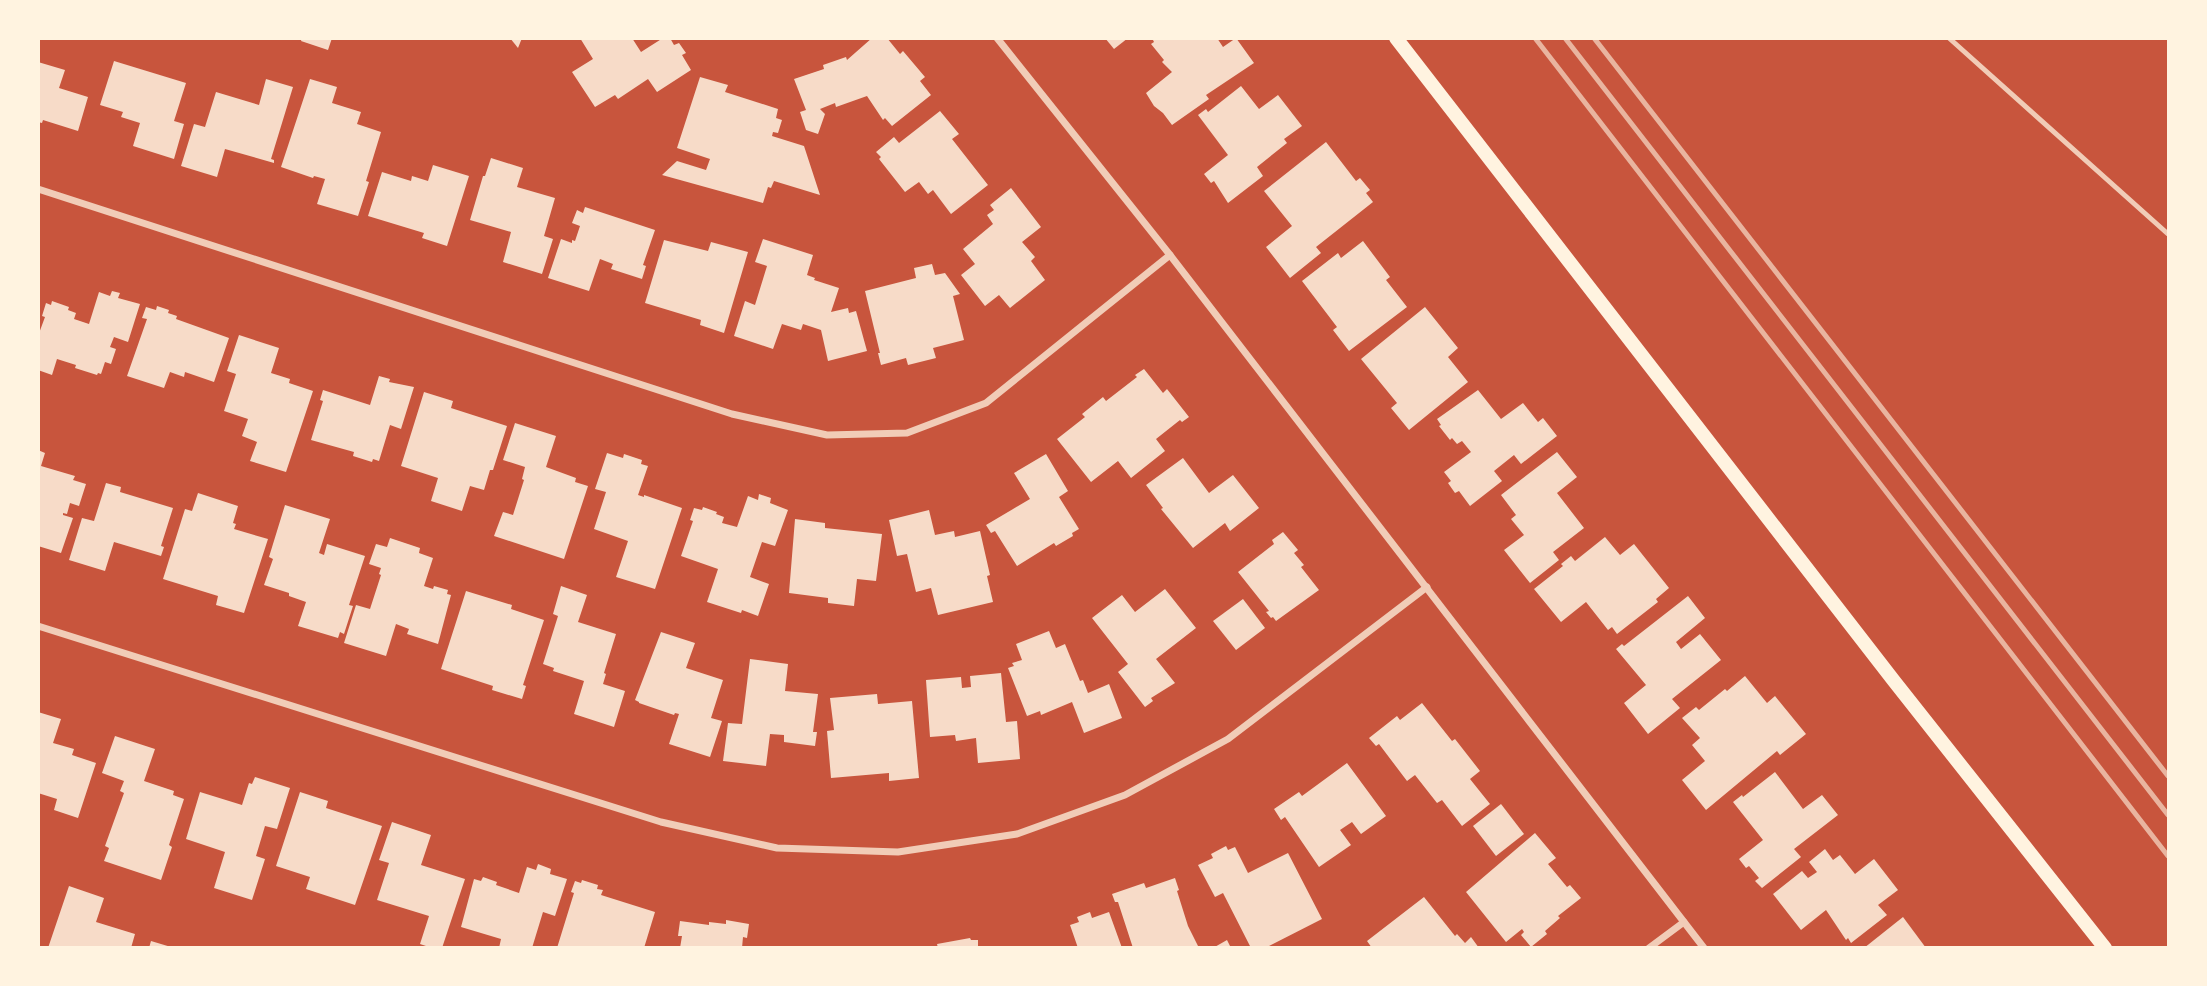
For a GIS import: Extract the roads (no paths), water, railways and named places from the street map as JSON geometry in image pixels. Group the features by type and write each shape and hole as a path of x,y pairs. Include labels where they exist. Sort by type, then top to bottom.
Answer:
{"main road":[{"path":"1396,38 1894,681 2105,947"}],"street":[{"path":"997,38 1170,255 1704,947"},
{"path":"38,189 732,414 827,435 907,433 986,403 1170,255"},
{"path":"38,626 661,822 777,848 898,852 1017,834 1125,795 1228,739 1427,587"},
{"path":"1649,947 1684,922"}],"lane":[{"path":"1949,38 2168,234"}],"railway":[{"path":"1535,38 2168,856"},
{"path":"1565,38 2168,815"},
{"path":"1594,38 2168,776"}]}
